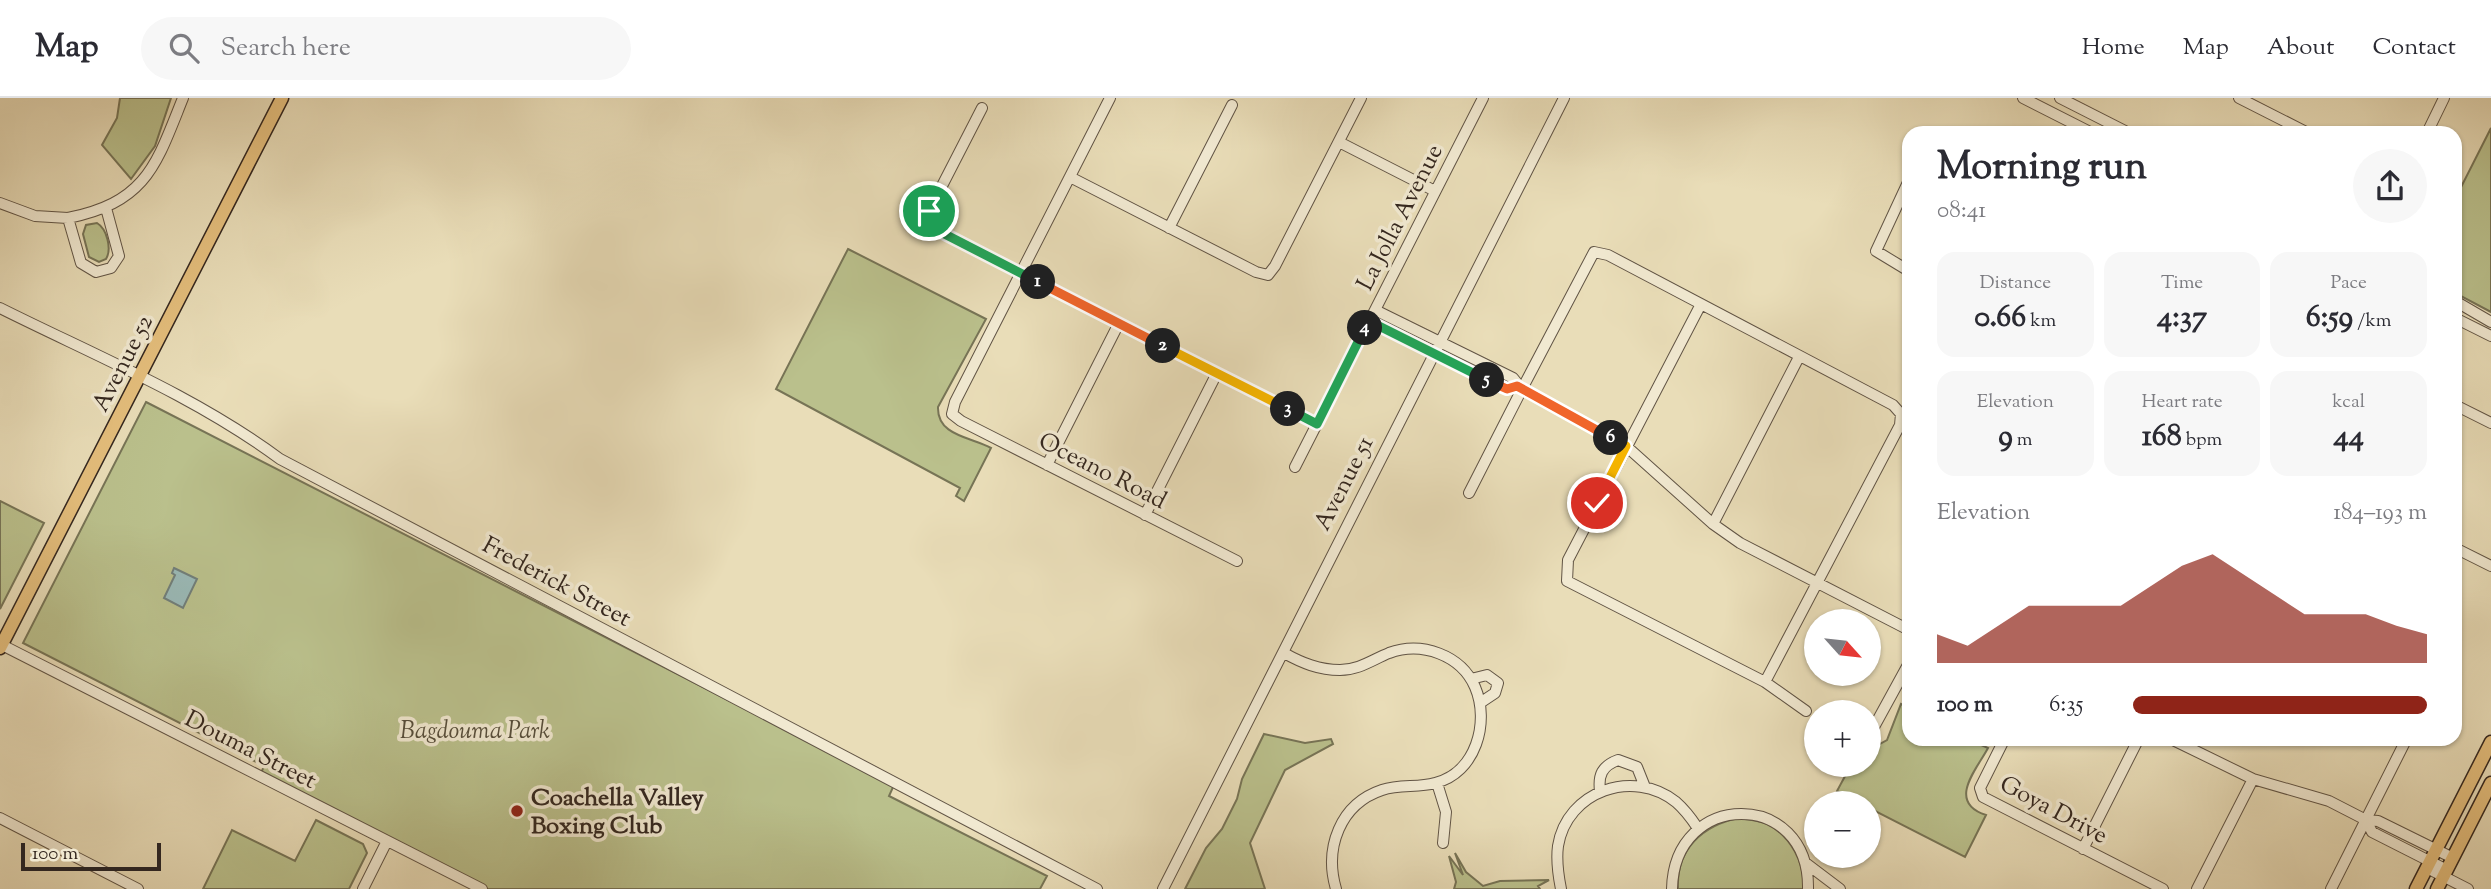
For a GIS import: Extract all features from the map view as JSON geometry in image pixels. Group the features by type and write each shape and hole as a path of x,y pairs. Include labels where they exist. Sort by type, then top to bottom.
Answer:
{"main road":[{"name":"Avenue 52","path":"1,647 282,98"},
{"path":"2416,889 2491,742"},
{"path":"2437,889 2491,783"}],"street":[{"path":"0,203 35,216 68,218 106,208 151,173 162,155 183,98"},
{"path":"1021,273 1110,98"},
{"path":"1070,177 1268,275 1361,98"},
{"name":"La Jolla Avenue","path":"1295,467 1483,98"},
{"name":"Avenue 51","path":"1163,889 1284,653 1336,543 1564,98"},
{"path":"2023,98 2078,126"},
{"path":"2053,113 2061,98 2074,101 2117,126"},
{"path":"2239,98 2294,126"},
{"path":"2430,126 2444,98"},
{"path":"2065,119 2074,101"},
{"path":"1169,228 1232,105"},
{"path":"982,108 926,222 1317,424"},
{"path":"1339,142 1435,191"},
{"path":"1902,195 1876,251 1902,267"},
{"path":"68,218 82,263 88,269 104,272 117,263 119,256 106,208"},
{"path":"1469,493 1520,387 1594,252 1608,255 1893,405 1901,414 1900,425 1765,682"},
{"name":"Oceano Road","path":"1021,273 955,402 952,414 1237,561"},
{"path":"1700,304 1568,559 1567,581 1765,682 1804,709"},
{"path":"2462,305 2491,322"},
{"name":"Frederick Street","path":"0,308 245,433 280,459 1097,889"},
{"path":"1375,310 1513,378 1520,387 1626,446 1713,524 1740,543 1902,626"},
{"path":"1369,321 1507,389 1520,387"},
{"path":"2462,322 2491,336"},
{"path":"1047,465 1119,323"},
{"path":"1713,524 1799,356"},
{"path":"1145,515 1217,373"},
{"path":"2462,408 2491,423"},
{"path":"2462,552 2491,566"},
{"name":"Douma Street","path":"1,647 482,889"},
{"path":"1284,653 1315,668 1341,670 1364,666 1398,651 1428,650 1451,659 1471,679 1480,703 1479,734 1471,755 1458,770 1437,783 1382,790 1349,811 1336,833 1331,856 1336,889"},
{"path":"1471,679 1488,675 1498,683 1494,693 1480,703"},
{"path":"1881,714 1902,676"},
{"name":"Goya Drive","path":"2001,746 1980,793 2163,889"},
{"path":"2083,849 2135,746"},
{"path":"2185,746 2253,779 2329,801 2366,820 2378,821 2431,860 2448,868 2468,889"},
{"path":"2331,889 2403,746"},
{"path":"1600,791 1601,772 1606,765 1618,760 1637,767 1645,787"},
{"path":"2197,889 2253,779"},
{"path":"1437,783 1446,812 1443,843"},
{"path":"1561,889 1557,866 1563,829 1577,808 1600,791 1645,787 1675,801 1697,827"},
{"path":"1672,889 1681,850 1697,827 1719,816 1761,816 1773,821 1793,837 1804,858"},
{"path":"0,818 138,889"},
{"path":"363,889 387,841"},
{"path":"2431,860 2448,868"},
{"path":"1807,868 1808,889"},
{"path":"1812,868 1840,889"}],"green space":[{"path":"120,98 171,98 155,146 131,179 102,145 117,118"},
{"path":"2491,128 2491,312 2462,297 2462,185"},
{"path":"97,223 106,234 108,245 106,259 99,262 89,257 83,234 86,225"},
{"path":"848,249 986,319 938,407 939,417 949,430 991,448 964,501 956,496 960,488 776,389"},
{"name":"Bagdouma Park","path":"146,402 894,785 889,796 1047,876 1040,889 475,889 259,778 264,766 23,643"},
{"path":"0,501 44,523 0,609"},
{"path":"1901,704 1902,746 1988,748 1968,784 1968,802 1974,809 1986,815 1965,857 1881,814 1881,791 1837,791 1845,777 1881,777 1881,743 1887,740"},
{"path":"1264,734 1305,743 1331,739 1333,744 1285,770 1250,843 1265,889 1185,889 1206,848 1222,829"},
{"path":"1739,818 1764,823 1783,835 1799,860 1803,889 1678,889 1682,862 1694,841 1714,826"},
{"path":"316,820 363,844 367,853 349,889 203,889 232,830 295,861"},
{"path":"1455,853 1466,872 1483,886 1500,881 1549,880 1538,886 1540,889 1454,889 1456,882 1449,856 1463,875"}],"water":[{"path":"174,568 197,579 183,608 164,598 175,575 172,573"}],"place":[{"name":"Coachella Valley Boxing Club","path":"517,811"}],"route":[{"path":"929,211 926,222 935,230 1317,424 1369,321 1507,389 1517,386 1626,446 1597,503"}]}
